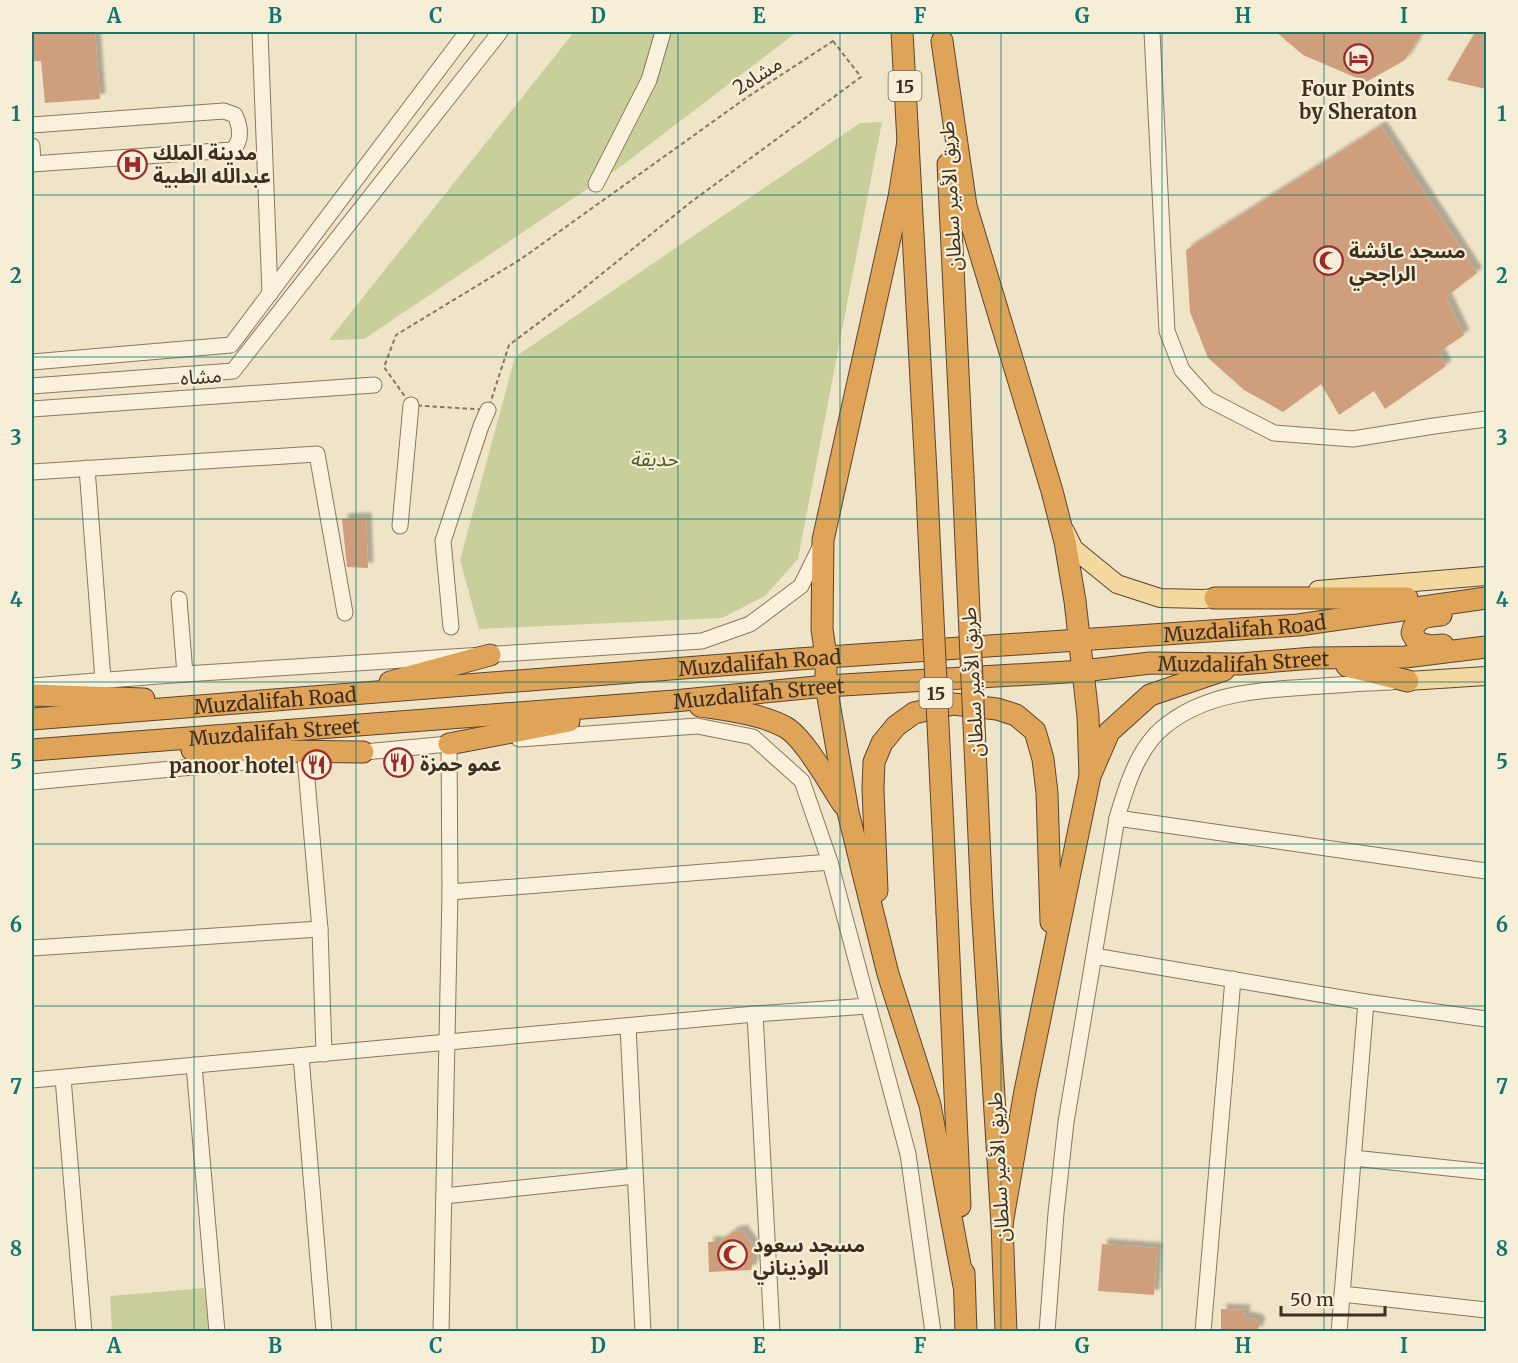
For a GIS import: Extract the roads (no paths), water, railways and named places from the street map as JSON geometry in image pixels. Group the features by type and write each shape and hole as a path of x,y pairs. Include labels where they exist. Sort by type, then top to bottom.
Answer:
{"highway":[{"name":"طريق الأمير سلطان","path":"902,32 926,472 966,1332"},
{"name":"طريق الأمير سلطان","path":"942,36 982,905 1002,1224 1006,1332"},
{"path":"942,36 966,206 1060,522 1076,601 1088,716 1090,776"},
{"path":"908,141 899,197 824,540 822,629 826,657 826,686 848,812 888,974 930,1105 964,1286"},
{"path":"1215,598 1484,601"},
{"path":"1484,601 1422,617 1413,626 1412,633 1418,643 1431,646 1486,642"},
{"name":"Muzdalifah Road","path":"32,719 798,659 1298,625 1484,601"},
{"path":"1107,637 1093,646 1092,658 1107,668"},
{"name":"Muzdalifah Street","path":"39,749 674,701 826,686 1083,671 1150,663 1240,664 1314,658 1405,657 1486,647"},
{"path":"342,695 490,654"},
{"path":"1314,658 1408,681"},
{"path":"798,659 817,667 817,680 800,689"},
{"path":"1002,1224 1025,1091 1090,776 1109,732 1150,695 1240,664"},
{"path":"32,695 179,700 303,698"},
{"path":"449,744 674,701 745,713 786,727 804,746 848,812"},
{"path":"880,939 873,789 874,762 882,743 896,726 914,713 953,704 997,709 1016,715 1035,731 1043,759 1047,793 1052,958"},
{"path":"39,749 363,752"}],"main road":[{"path":"1060,522 1074,549 1117,584 1160,598 1215,598 1486,576"},
{"path":"1408,681 1486,676"}],"street":[{"path":"260,32 270,294"},
{"path":"32,362 231,345 467,32"},
{"path":"32,386 233,371 500,32"},
{"path":"596,184 649,80 663,32"},
{"path":"1152,32 1167,331 1182,370 1208,399 1274,433 1353,439 1486,419"},
{"path":"32,125 224,111 235,115 239,124 237,146 232,150 32,164 32,146"},
{"name":"مشاه","path":"32,409 374,385"},
{"path":"400,526 411,405"},
{"path":"451,627 443,541 488,410"},
{"path":"32,472 317,454 345,613"},
{"path":"87,468 103,680"},
{"path":"32,686 702,641 750,624 801,586 824,540"},
{"path":"179,599 185,674"},
{"path":"1047,1332 1066,1122 1117,818 1127,783 1146,748 1164,726 1199,705 1238,693 1408,681"},
{"path":"32,782 449,744 697,726 753,737 802,781 830,862 908,1154 933,1332"},
{"path":"441,1332 450,892 449,744"},
{"path":"305,757 320,928 324,1054"},
{"path":"1117,818 1486,871"},
{"path":"450,892 830,862"},
{"path":"32,948 320,928"},
{"path":"1094,956 1366,1002 1486,1019"},
{"path":"1203,1332 1233,979"},
{"path":"1339,1332 1366,1002"},
{"path":"32,1080 755,1014 868,1006"},
{"path":"755,1014 772,1332"},
{"path":"628,1026 643,1332"},
{"path":"301,1056 324,1332"},
{"path":"195,1065 217,1332"},
{"path":"63,1078 84,1332"},
{"path":"1353,1158 1486,1172"},
{"path":"444,1196 635,1176"},
{"path":"1342,1294 1486,1310"}],"place":[{"name":"Four Points by Sheraton","path":"1358,58"},
{"name":"مدينة الملك عبدالله الطبية","path":"132,164"},
{"name":"مسجد عائشة الراجحي","path":"1328,261"},
{"name":"عمو حمزة","path":"399,763"},
{"name":"panoor hotel","path":"316,765"},
{"name":"مسجد سعود الوذيناني","path":"732,1255"}],"park label":[{"name":"حديقة","path":"654,458"}]}
